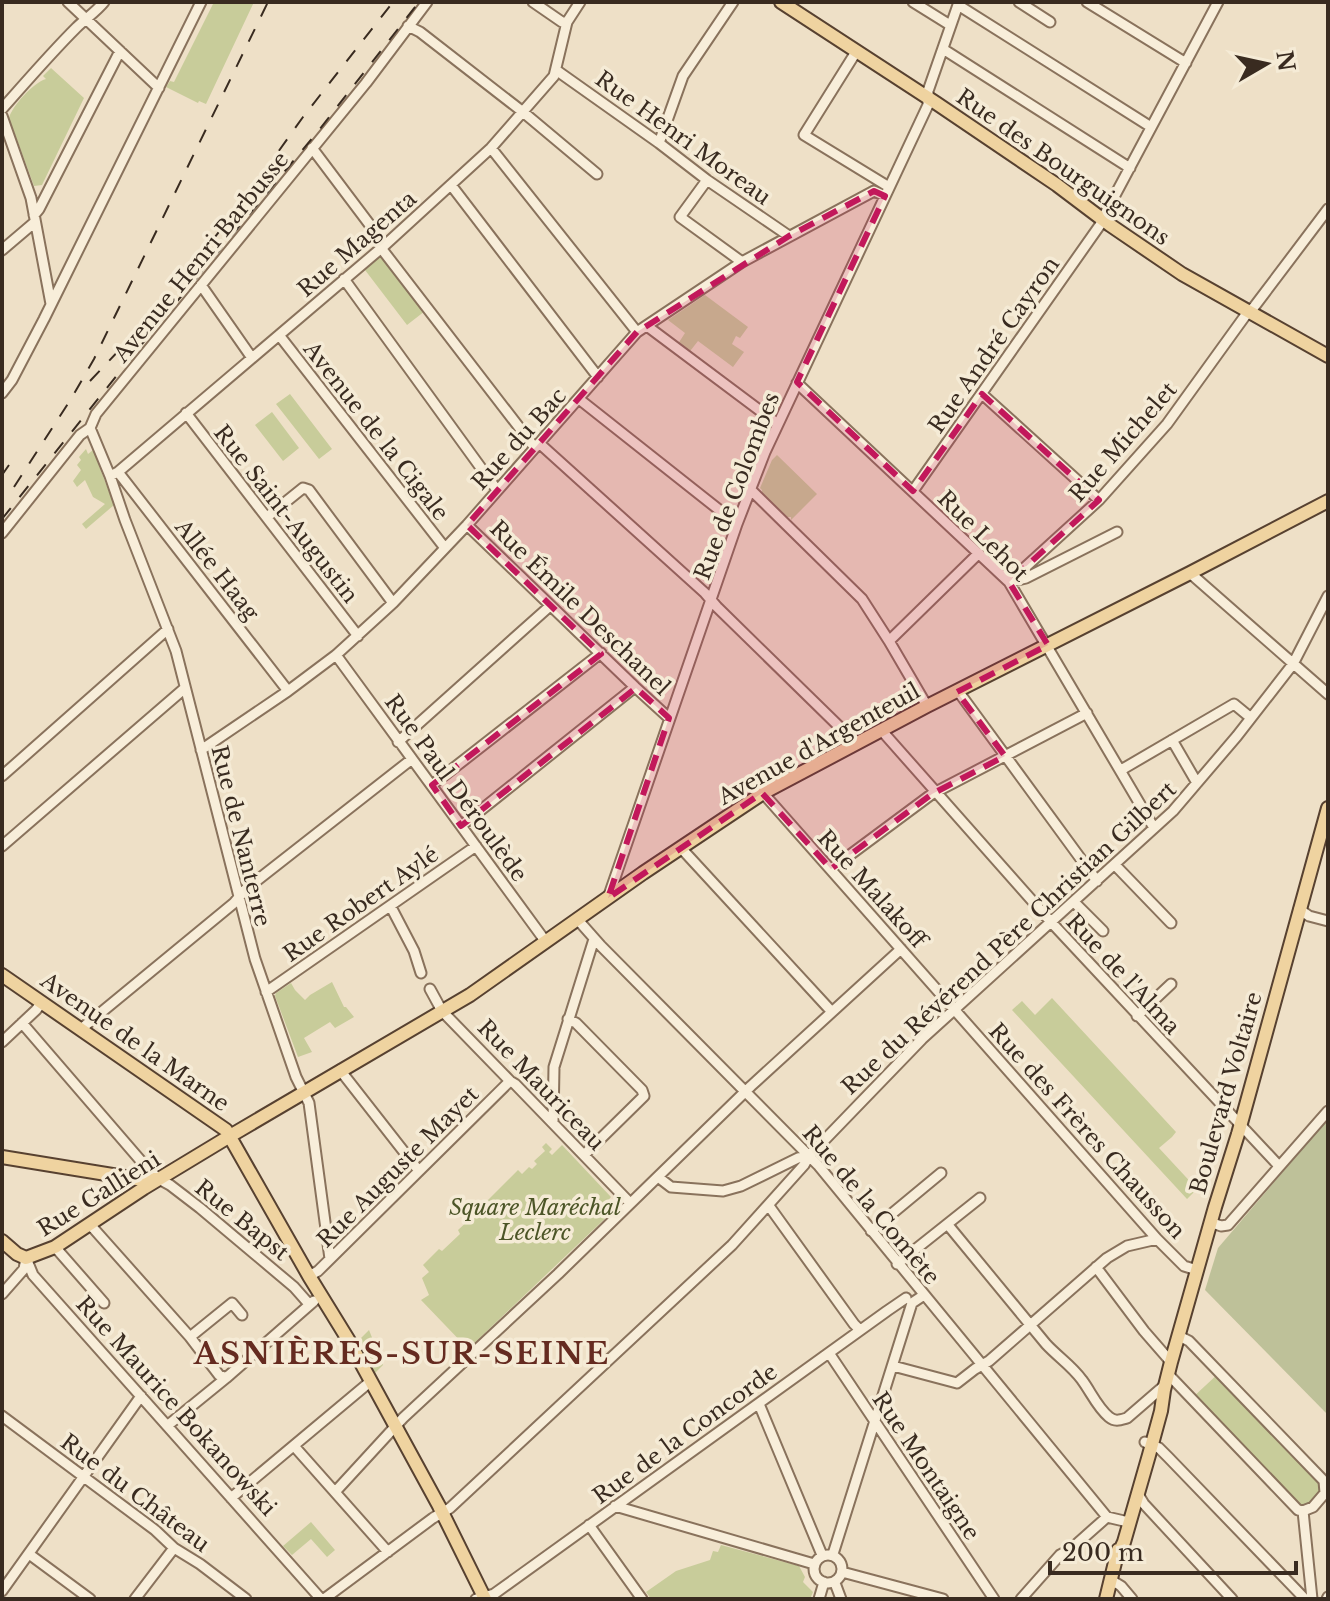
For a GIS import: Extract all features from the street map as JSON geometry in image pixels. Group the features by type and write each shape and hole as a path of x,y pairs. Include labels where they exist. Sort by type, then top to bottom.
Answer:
{"main road":[{"name":"Rue des Bourguignons","path":"782,2 1182,274 1328,356"},
{"name":"Avenue d'Argenteuil","path":"230,1136 470,995 763,793 1328,501"},
{"name":"Boulevard Voltaire","path":"1106,1599 1124,1521 1161,1411 1167,1378 1210,1222 1328,808"},
{"name":"Avenue de la Marne","path":"2,975 224,1128 371,1381 442,1513 482,1598"},
{"name":"Rue Gallieni","path":"26,1258 55,1247 230,1136"},
{"path":"2,1157 137,1179 159,1179"},
{"name":"Rue Maurice Bokanowski","path":"2,1241 26,1258"},
{"name":"Boulevard Voltaire","path":"1117,1557 1138,1494 1148,1443"}],"street":[{"path":"68,2 159,88"},
{"path":"2,109 47,58 104,2"},
{"path":"2,393 12,380 51,304 201,2"},
{"name":"Avenue Henri Barbusse","path":"2,533 80,435 90,428 96,414 366,83 427,2"},
{"path":"533,2 562,22 567,22"},
{"name":"Rue Magenta","path":"114,474 383,247 491,148 551,82 567,22 580,2"},
{"path":"659,143 683,76 733,2"},
{"path":"913,2 950,25"},
{"path":"1019,2 1050,22"},
{"path":"1087,2 1186,63"},
{"name":"Rue André Cayron","path":"913,491 1100,225 1218,2"},
{"path":"958,3 1151,127"},
{"name":"Rue de Colombes","path":"608,898 737,524 765,452 928,105 928,91 958,3"},
{"path":"408,26 523,112 597,174"},
{"path":"943,49 1130,168"},
{"path":"2,250 34,218 120,51"},
{"path":"856,52 804,135 876,180 887,191"},
{"name":"Rue Henri Moreau","path":"556,70 789,236"},
{"path":"2,116 31,198 51,304"},
{"path":"312,148 383,247 537,445 712,600 857,744"},
{"path":"491,148 637,332"},
{"path":"707,180 680,217 742,262"},
{"path":"876,180 874,191 887,191"},
{"path":"451,185 598,377"},
{"name":"Rue du Bac","path":"201,750 336,655 393,603 467,525 637,332 742,262 874,191"},
{"name":"Rue Michelet","path":"1009,582 1099,500 1167,424 1328,209"},
{"path":"1317,223 1328,230"},
{"path":"344,279 497,490"},
{"path":"201,285 252,358"},
{"path":"647,326 778,424"},
{"name":"Avenue de la Cigale","path":"279,335 445,548"},
{"name":"Rue Lehot","path":"797,383 1009,582 1154,828"},
{"path":"982,394 1099,500"},
{"path":"579,399 737,524"},
{"name":"Rue Saint-Augustin","path":"186,413 358,636"},
{"name":"Rue de Nanterre","path":"90,428 114,474 125,520 176,651 249,941 296,1077 309,1103 330,1259"},
{"name":"Allée Haag","path":"114,474 288,691"},
{"path":"267,517 303,488 309,490 393,603"},
{"path":"751,490 862,599 927,706"},
{"name":"Rue Émile Deschanel","path":"467,525 669,718"},
{"path":"1009,582 1026,578 1117,532"},
{"path":"889,641 979,553"},
{"path":"1190,573 1328,694"},
{"name":"Rue du Révérend Père Christian Gilbert","path":"323,1599 461,1498 732,1245 769,1206 809,1156 904,1057 1154,828 1197,783 1293,664 1328,596"},
{"path":"398,742 550,606"},
{"path":"2,776 168,629"},
{"path":"432,785 601,653"},
{"name":"Rue Paul Déroulède","path":"336,655 546,942"},
{"path":"461,826 635,687"},
{"path":"2,846 185,688"},
{"path":"958,691 1097,881"},
{"path":"1121,770 1234,704 1251,718"},
{"path":"831,869 937,792 1087,713"},
{"name":"Rue de l'Alma","path":"882,731 1051,922 1279,1166"},
{"path":"1172,740 1197,783"},
{"path":"81,1029 239,897 412,759"},
{"name":"Rue Malakoff","path":"763,793 955,1010"},
{"name":"Rue Robert Aylé","path":"266,992 476,846"},
{"path":"681,848 832,1012"},
{"path":"1115,865 1171,923"},
{"path":"1074,902 1103,931"},
{"path":"391,907 414,951 421,973"},
{"path":"1299,909 1309,916 1328,921"},
{"name":"Rue de la Comète","path":"578,920 809,1156 1107,1517"},
{"path":"553,1123 554,1067 594,939"},
{"path":"335,1492 403,1418 558,1274 746,1091 901,949"},
{"path":"1137,1016 1171,984"},
{"name":"Rue Mauriceau","path":"430,989 442,1011 630,1203"},
{"path":"2,1042 42,1002"},
{"name":"Rue des Frères Chausson","path":"955,1010 1157,1239 1184,1266 1197,1270"},
{"path":"568,1019 576,1023 642,1090 644,1096 584,1155"},
{"name":"Rue Bapst","path":"22,1023 159,1179 212,1217 294,1287 309,1304"},
{"path":"340,1070 419,1171"},
{"name":"Rue Auguste Mayet","path":"309,1276 318,1271 510,1081"},
{"path":"1210,1222 1228,1225 1328,1111"},
{"path":"658,1177 671,1187 723,1191 809,1156"},
{"path":"871,1231 941,1173"},
{"path":"897,1264 980,1198"},
{"path":"769,1206 860,1330"},
{"path":"89,1225 190,1337 219,1375 226,1378"},
{"path":"948,1225 1057,1356 1085,1383 1090,1394 1112,1419 1127,1418 1167,1378"},
{"path":"893,1366 956,1383 1031,1325 1096,1267 1127,1246 1157,1239"},
{"path":"55,1247 104,1303"},
{"name":"Rue Gallieni","path":"2,1294 24,1269 26,1258"},
{"name":"Rue Maurice Bokanowski","path":"26,1258 33,1275 323,1599"},
{"path":"1096,1267 1124,1303 1167,1378 1298,1510 1313,1507 1325,1493 1324,1481 1189,1341 1179,1336"},
{"name":"Rue de la Concorde","path":"482,1598 494,1594 860,1330 920,1291"},
{"path":"167,1426 321,1296"},
{"path":"828,1555 893,1366 909,1301"},
{"path":"190,1337 232,1303 242,1315"},
{"name":"Rue Montaigne","path":"829,1353 994,1599"},
{"path":"231,1498 371,1381"},
{"path":"2,1591 141,1396"},
{"path":"759,1404 828,1555"},
{"name":"Rue du Château","path":"2,1416 246,1599"},
{"path":"1148,1443 1159,1448 1305,1599"},
{"path":"294,1446 388,1552"},
{"path":"1138,1494 1232,1599"},
{"path":"615,1506 814,1564"},
{"path":"1303,1511 1312,1599"},
{"path":"1021,1599 1060,1555 1107,1517 1124,1521"},
{"path":"589,1525 642,1599"},
{"path":"135,1599 174,1548"},
{"path":"29,1554 90,1599"},
{"path":"814,1564 819,1557 828,1555 837,1558 842,1572 842,1576 829,1582 819,1599"},
{"path":"814,1564 819,1578 829,1582 841,1599"},
{"path":"842,1572 943,1599"},
{"path":"1111,1580 1132,1599"}],"highlighted area":[{"path":"874,191 885,196 797,382 913,491 982,394 1099,500 1009,582 1048,645 957,692 1005,756 932,794 831,869 762,793 608,898 669,718 636,688 461,826 432,785 601,654 467,525 637,332 789,236"}],"green space":[{"path":"214,2 254,2 206,104 166,87 170,81 174,82"},
{"path":"51,68 84,98 42,185 34,186 9,118 19,101 46,79 43,76"},
{"path":"384,257 425,311 407,325 365,270"},
{"path":"705,295 748,327 740,338 736,336 732,344 744,352 733,367 698,341 687,355 676,347 685,333 668,320"},
{"path":"290,394 332,449 319,459 276,404"},
{"path":"272,412 299,448 283,461 255,425"},
{"path":"86,449 88,454 93,450 114,505 86,529 82,524 105,504 93,497 85,480 77,487 73,481 81,470 77,465 81,460 79,457"},
{"path":"777,455 817,494 791,520 762,494 760,488"},
{"path":"332,982 344,1007 354,1017 335,1028 330,1022 304,1038 312,1052 298,1057 276,993 291,983 305,1000"},
{"path":"1052,998 1176,1132 1159,1148 1197,1189 1187,1199 1012,1010 1022,1001 1035,1015"},
{"path":"1328,1119 1328,1415 1205,1290 1218,1248"},
{"name":"Square Maréchal Leclerc","path":"546,1143 552,1149 549,1152 552,1155 562,1145 611,1197 606,1203 617,1199 619,1203 609,1207 613,1211 468,1349 421,1300 429,1295 422,1278 429,1272 423,1265 460,1234 458,1230 478,1214 476,1212 518,1170 522,1174 529,1167 532,1169 537,1164 534,1161 545,1151 542,1147"},
{"path":"369,1330 383,1365 375,1373 358,1341"},
{"path":"1220,1372 1326,1487 1303,1511 1191,1399"},
{"path":"311,1522 335,1550 327,1557 311,1539 292,1555 283,1546"},
{"path":"721,1545 799,1566 805,1577 803,1582 813,1592 810,1599 651,1599 646,1592 676,1571 710,1560 713,1551 718,1552"}],"railway":[{"path":"14,487 94,359 268,2"},
{"path":"178,285 393,2"},
{"path":"2,519 319,130 419,2"},
{"path":"90,381 125,344"},
{"path":"2,475 9,465"}],"district":[{"name":"ASNIÈRES-SUR-SEINE","path":"402,1353"}]}
